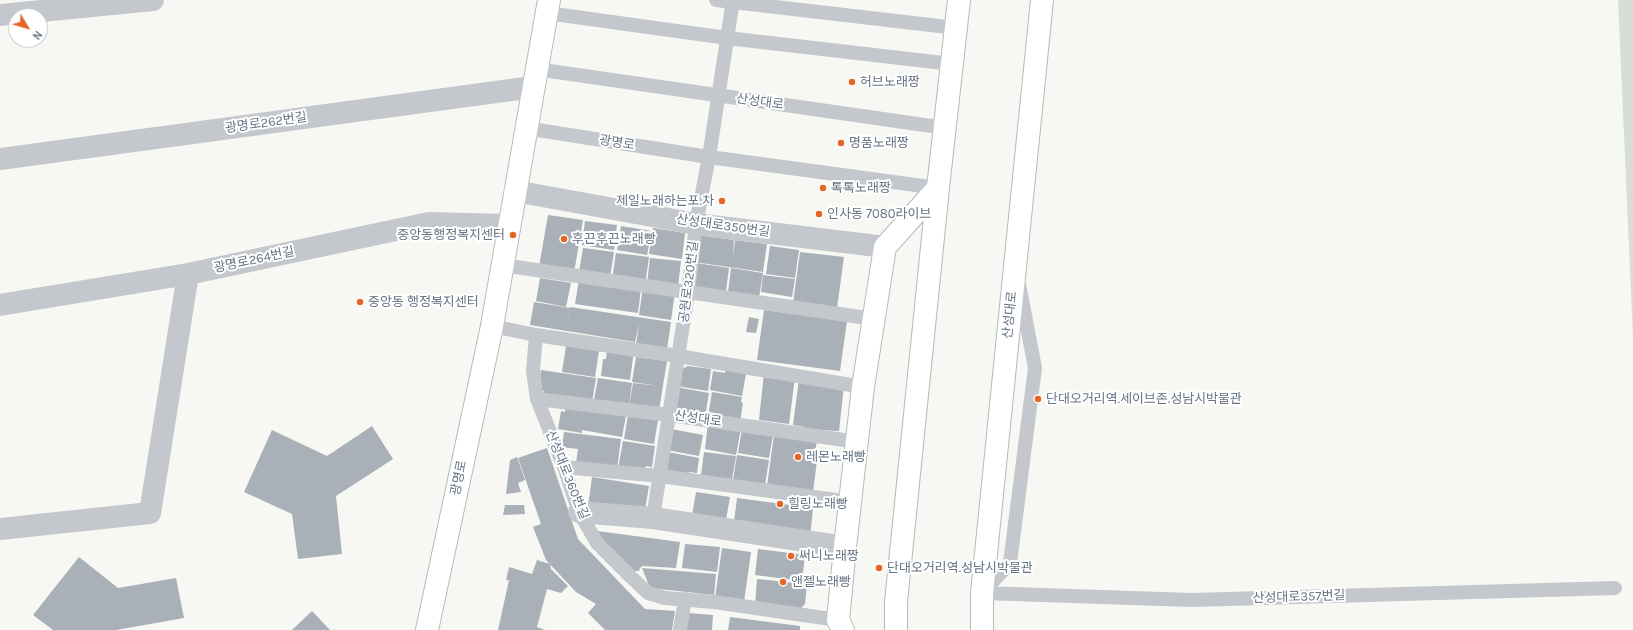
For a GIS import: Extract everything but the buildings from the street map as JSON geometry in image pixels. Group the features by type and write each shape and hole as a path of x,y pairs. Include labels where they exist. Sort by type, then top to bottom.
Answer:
{"main road":[{"path":"896,630 896,602 938,188 959,0"},
{"name":"산성대로","path":"982,630 982,593 1042,0"},
{"name":"광명로","path":"427,630 492,326 534,78 548,6"},
{"path":"841,625 845,547 864,387 885,247 938,188"}],"street":[{"path":"0,15 56,5 153,0"},
{"name":"광명로262번길","path":"0,159 534,78"},
{"name":"산성대로350번길","path":"515,191 696,224 885,247"},
{"name":"광명로264번길","path":"0,305 188,274 429,223 509,225"},
{"path":"0,528 150,513 188,274"},
{"path":"579,512 654,518 845,547"}],"lane":[{"path":"716,0 956,28"},
{"name":"공원로320번길","path":"654,518 688,293 696,224 709,157 733,1"},
{"name":"광명로","path":"548,6 728,38"},
{"path":"728,38 952,64"},
{"path":"534,78 718,96"},
{"name":"산성대로","path":"718,96 945,128"},
{"name":"광명로","path":"526,128 709,157"},
{"path":"709,157 938,188"},
{"path":"982,593 1010,563 1035,368 1015,263"},
{"path":"502,265 874,319"},
{"path":"492,326 536,335 678,356 864,387"},
{"name":"산성대로360번길","path":"536,335 533,371 537,399 564,466 579,512 597,543 648,593 665,598 685,599 841,625"},
{"name":"산성대로","path":"537,399 670,415 858,442"},
{"path":"564,466 660,476 851,502"},
{"name":"산성대로357번길","path":"982,593 1192,600 1616,588"},
{"path":"680,630 685,599"}],"shaded area":[{"path":"1618,0 1633,0 1633,337"}],"place":[{"name":"허브노래짱","path":"852,82"},
{"name":"명품노래짱","path":"841,143"},
{"name":"톡톡노래짱","path":"823,188"},
{"name":"제일노래하는포.차","path":"722,201"},
{"name":"인사동 7080라이브","path":"819,214"},
{"name":"중앙동행정복지센터","path":"513,235"},
{"name":"후끈후끈노래빵","path":"564,239"},
{"name":"중앙동 행정복지센터","path":"360,302"},
{"name":"단대오거리역.세이브존.성남시박물관","path":"1038,399"},
{"name":"레몬노래빵","path":"798,457"},
{"name":"힐링노래빵","path":"780,504"},
{"name":"써니노래짱","path":"791,556"},
{"name":"단대오거리역.성남시박물관","path":"879,568"},
{"name":"앤젤노래빵","path":"783,582"}]}
